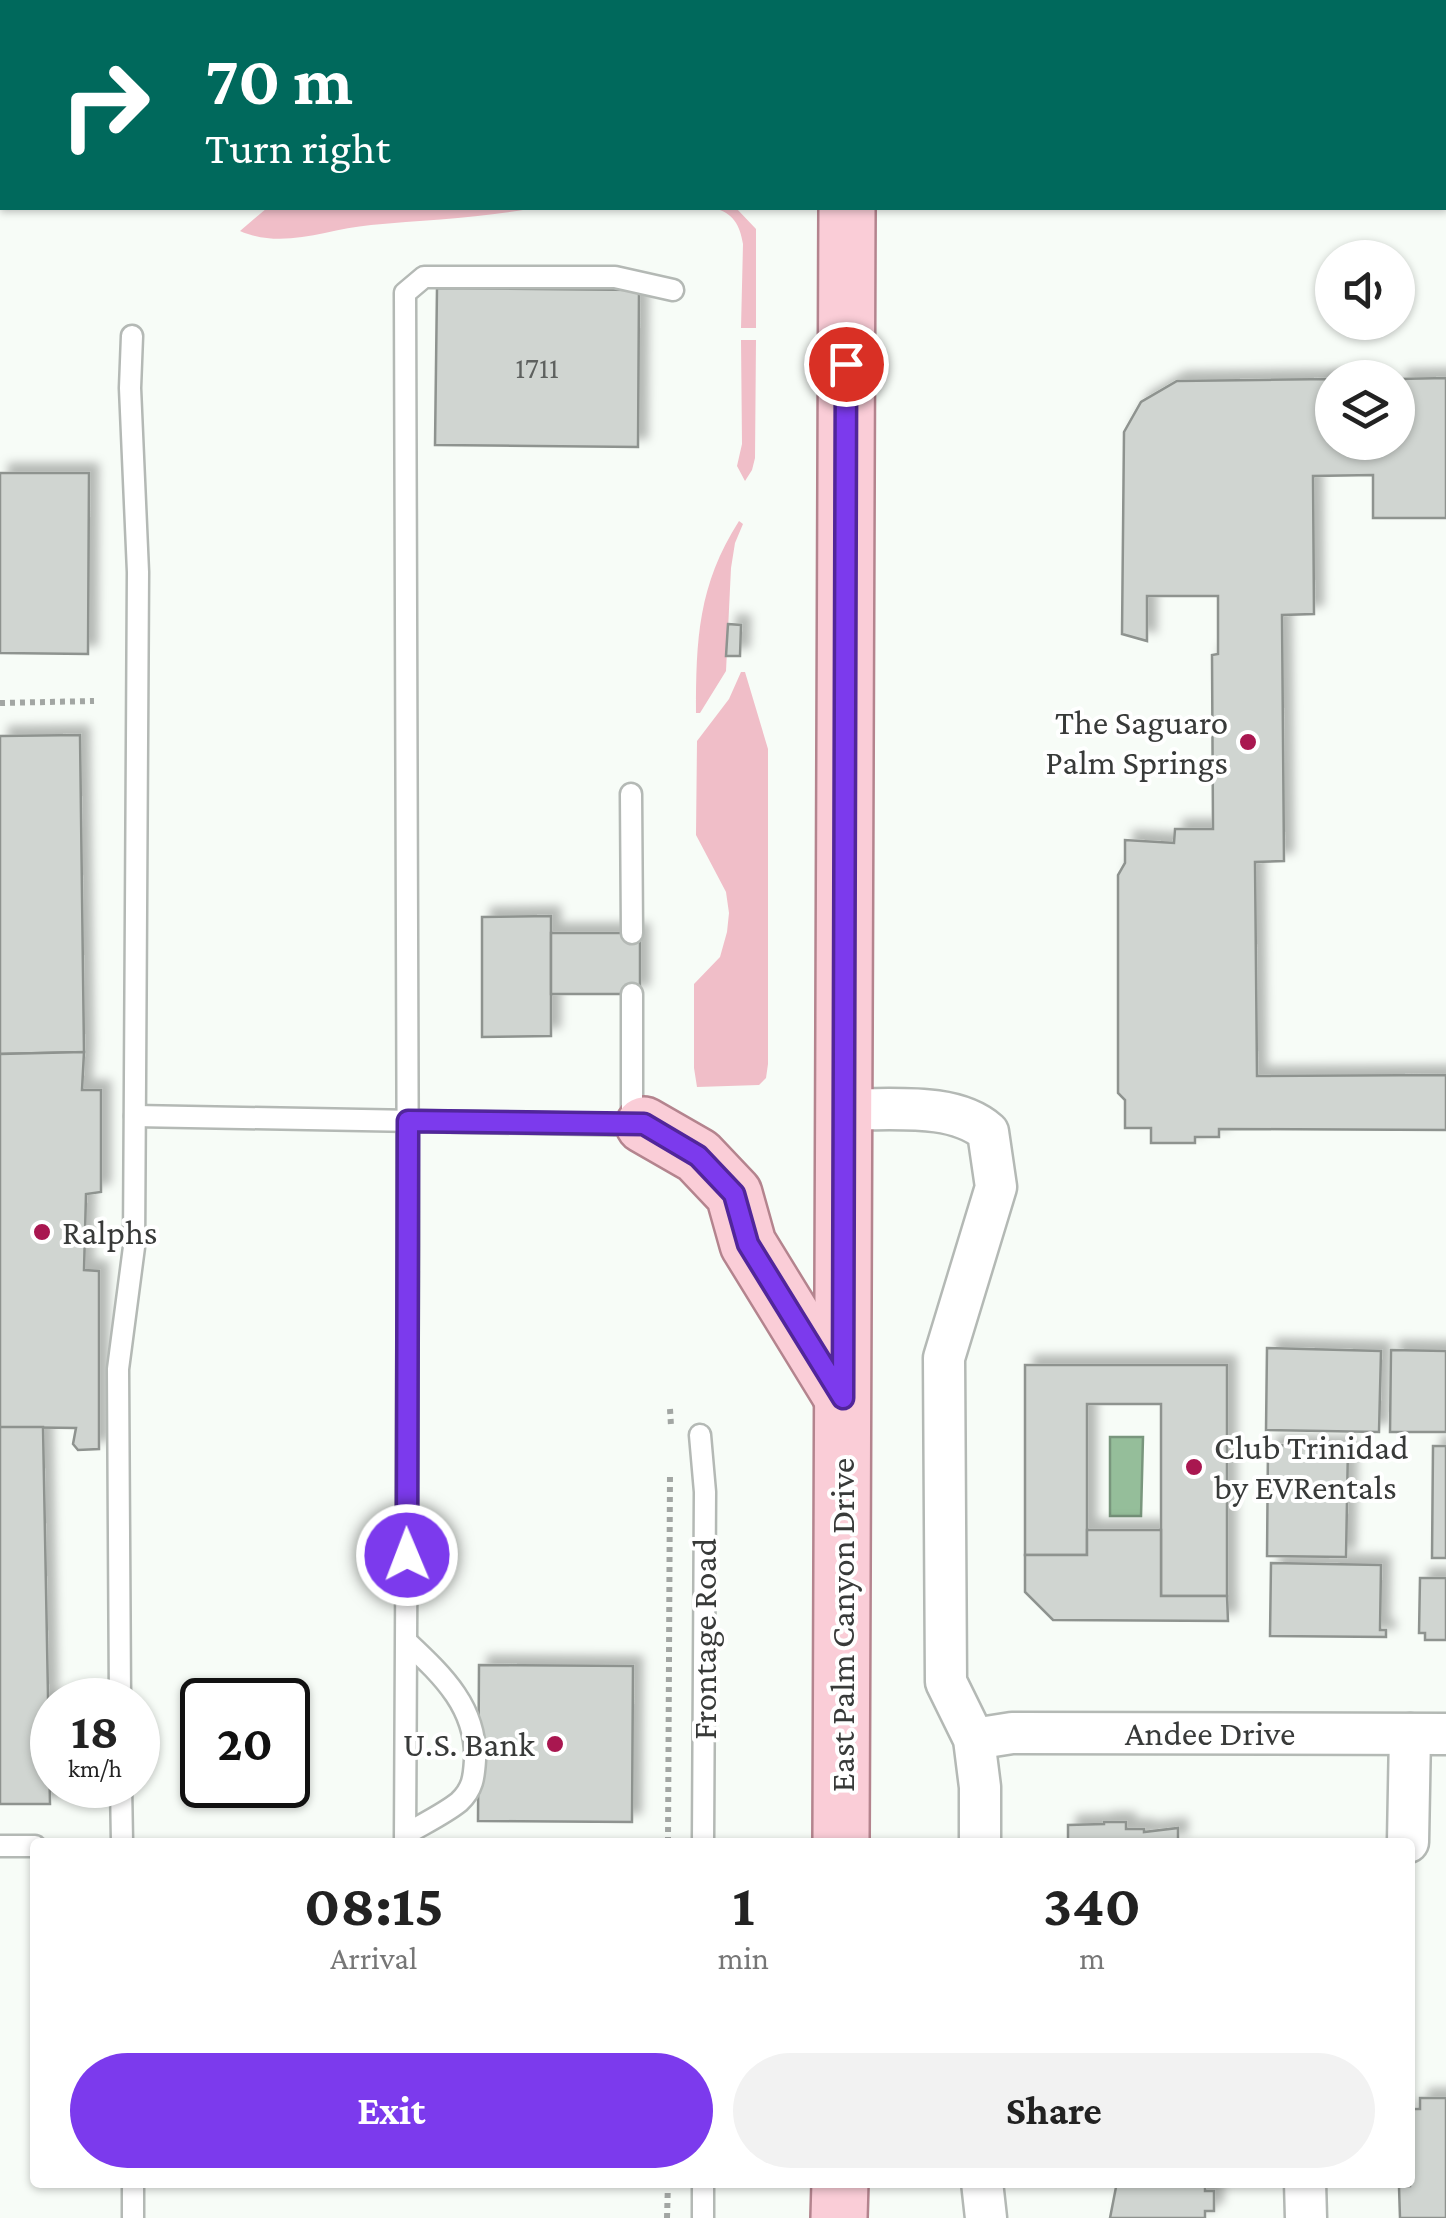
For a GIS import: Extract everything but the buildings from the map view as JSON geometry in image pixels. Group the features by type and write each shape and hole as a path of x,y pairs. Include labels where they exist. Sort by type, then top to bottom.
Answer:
{"main road":[{"name":"East Palm Canyon Drive","path":"841,1838 847,210"},
{"path":"638,1124 698,1156 734,1194 748,1244 843,1398"},
{"path":"839,2218 840,2188"}],"street":[{"path":"844,1109 945,1112 976,1122 988,1132 996,1187 944,1358 946,1682 974,1738 980,1787 980,1838"},
{"name":"Andee Drive","path":"974,1738 1012,1732 1428,1734"},
{"path":"1409,1838 1428,1734"},
{"path":"983,2188 986,2218"},
{"path":"1306,2188 1306,2218"}],"lane":[{"path":"406,1838 405,293 424,277 616,277 673,290"},
{"path":"120,1678 118,1369 134,1247 138,572 130,388 132,336"},
{"path":"631,794 632,932"},
{"path":"135,1116 638,1124 632,994"},
{"name":"Frontage Road","path":"700,1436 705,1492 702,1838"},
{"path":"406,1838 460,1801 474,1784 476,1743 468,1715 449,1682 408,1643"},
{"path":"121,1808 122,1838"},
{"path":"0,1846 30,1846"},
{"path":"133,2188 133,2218"},
{"path":"703,2188 703,2218"}],"path":[{"path":"0,704 94,702"},
{"path":"670,1409 671,1431"},
{"path":"668,1838 670,1462"},
{"path":"668,2188 668,2218"}],"shaded area":[{"path":"265,210 520,210 354,227 289,239 240,231"},
{"path":"721,210 738,210 756,229 756,328 741,328 743,244 731,217"},
{"path":"741,340 756,340 755,458 745,481 737,466 742,444"},
{"path":"739,521 743,524 731,568 726,671 700,713 696,713 699,637 707,591"},
{"path":"741,672 745,672 768,749 768,1064 766,1078 759,1085 697,1087 694,984 720,957 729,913 726,892 696,835 697,741 729,699"},
{"path":"1110,1437 1143,1437 1141,1516 1110,1516"}],"place":[{"name":"The Saguaro Palm Springs","path":"1248,742"},
{"name":"Ralphs","path":"42,1232"},
{"name":"Club Trinidad by EVRentals","path":"1194,1467"},
{"name":"U.S. Bank","path":"555,1744"}],"route":[{"path":"407,1555 408,1121 644,1124 698,1156 734,1194 748,1244 843,1398 846,364"}]}
